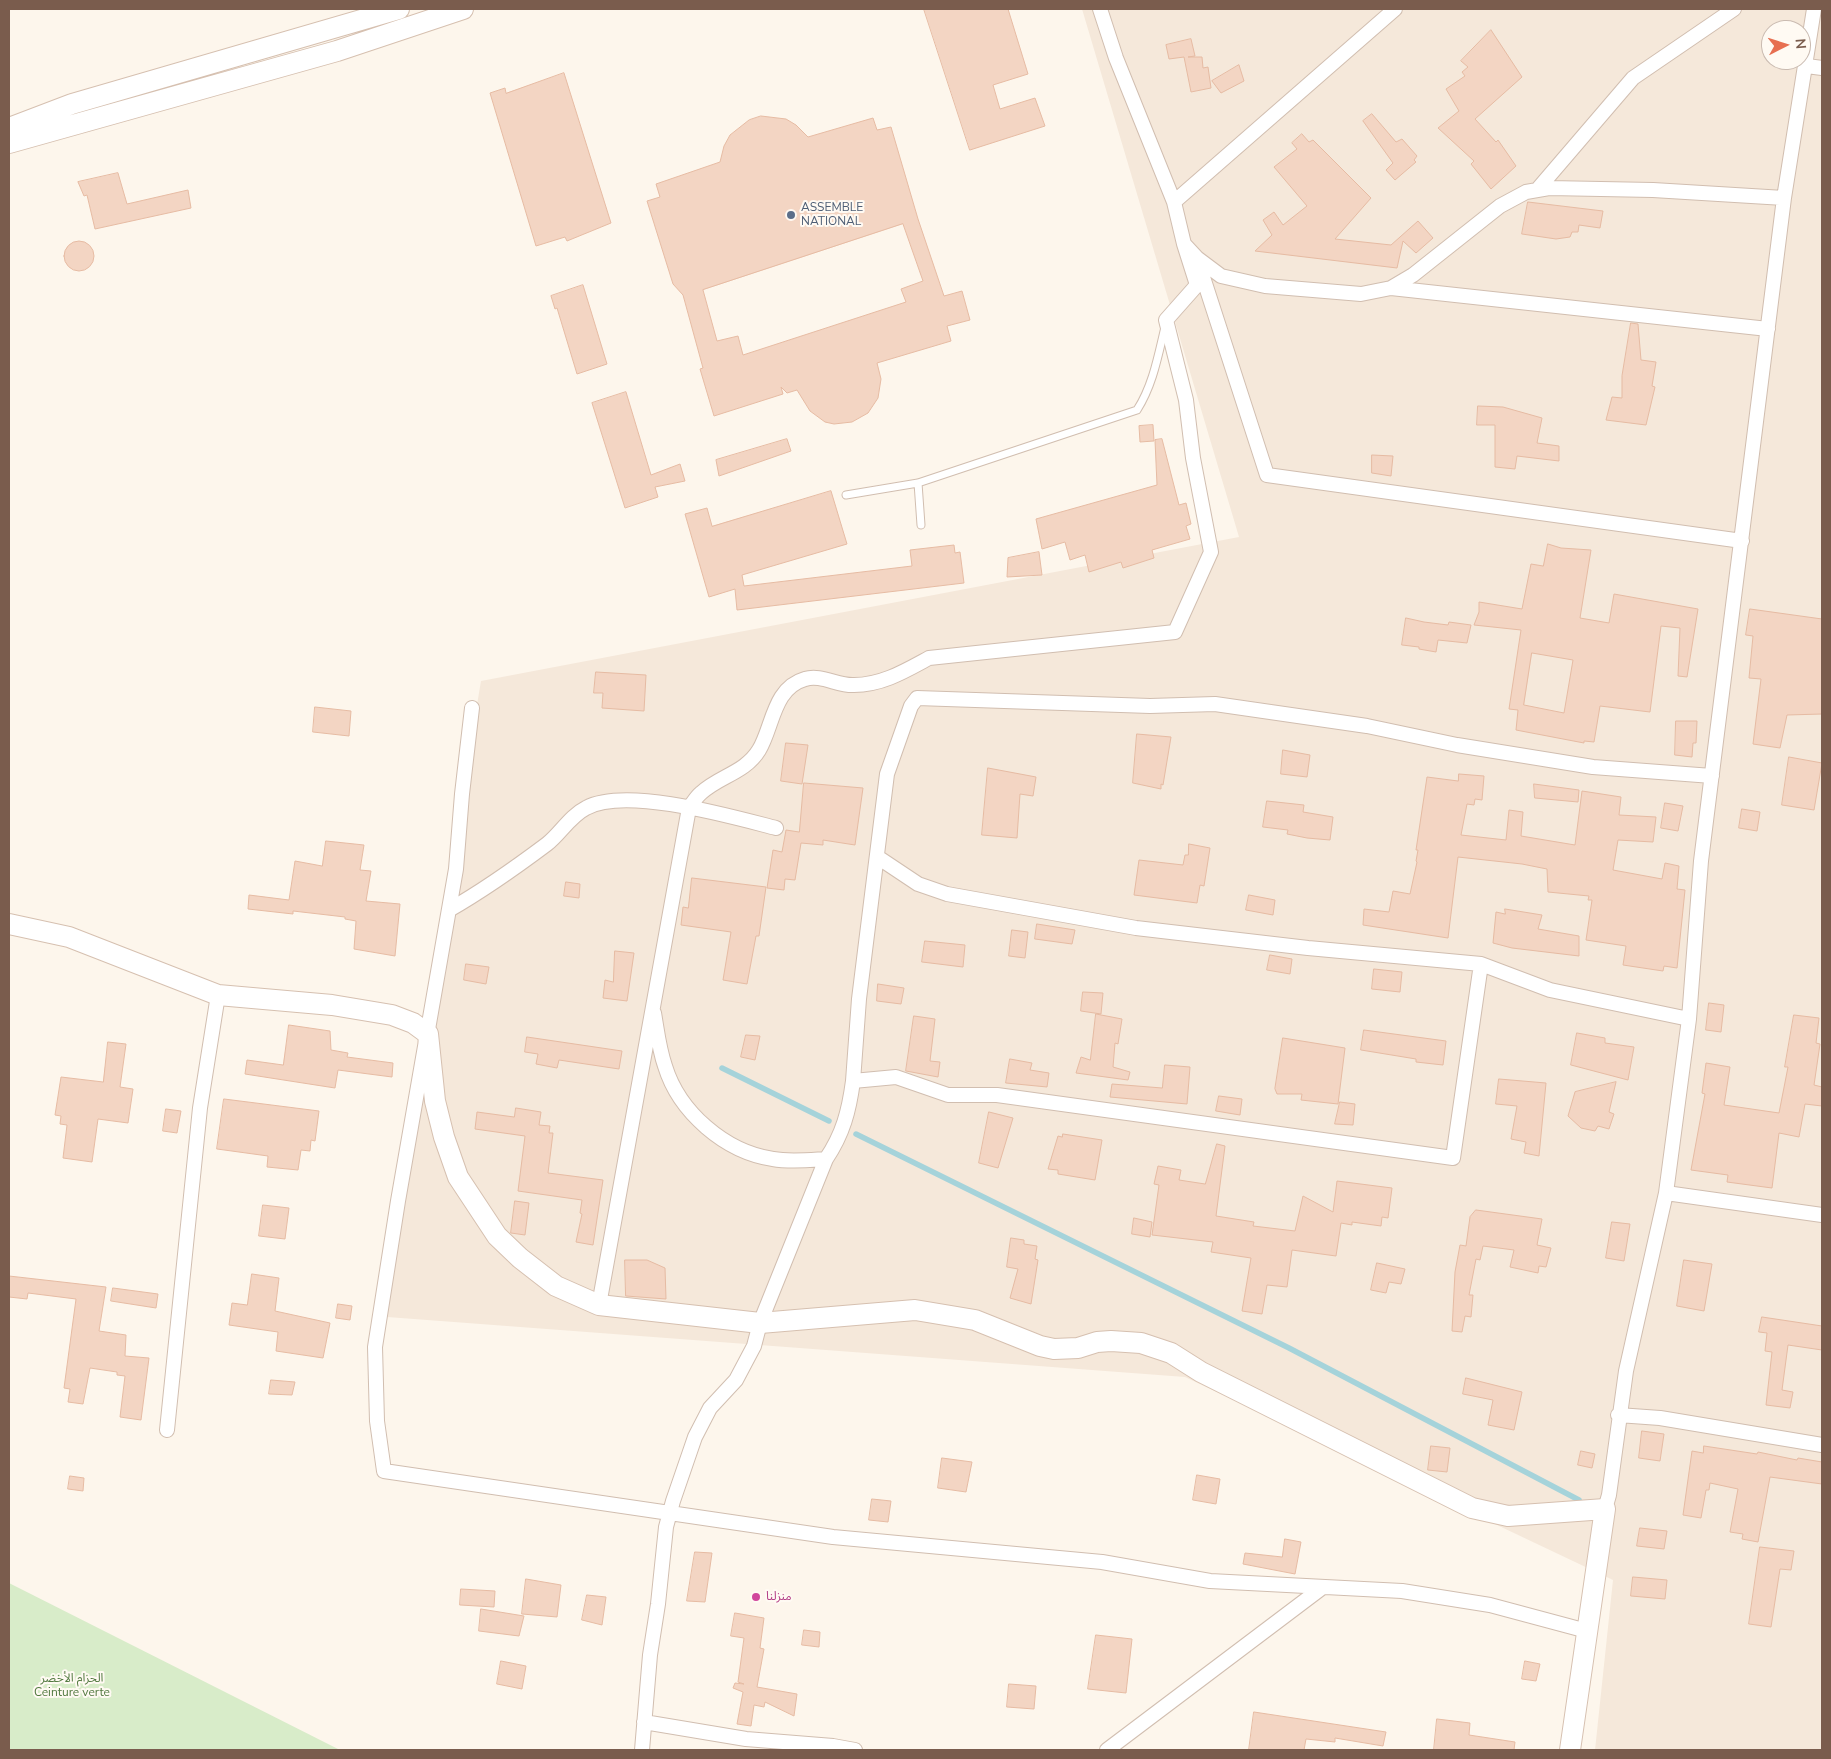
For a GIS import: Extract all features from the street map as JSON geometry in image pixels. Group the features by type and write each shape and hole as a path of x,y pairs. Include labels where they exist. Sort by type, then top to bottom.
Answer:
{"street":[{"path":"9,128 72,104 399,9"},
{"path":"9,143 337,51 463,9"},
{"path":"599,1305 689,808 701,792 741,769 758,751 773,710 790,688 805,679 818,678 853,686 897,676 929,658 1175,632 1211,552 1193,458 1186,400 1166,320 1196,285 1174,202 1116,58 1100,9"},
{"path":"1174,202 1395,9"},
{"path":"1537,190 1634,78 1734,9"},
{"path":"1811,30 1814,9"},
{"path":"1570,1750 1618,1415 1666,1193 1689,1019 1701,861 1784,198 1805,70"},
{"path":"1391,288 1413,275 1500,206 1526,192 1549,188 1653,190 1784,198"},
{"path":"1184,244 1197,258 1221,276 1265,286 1361,294 1391,288 1768,329"},
{"path":"1197,258 1267,475 1742,541"},
{"path":"642,1750 650,1655 670,1512 695,1437 710,1408 736,1380 754,1346 760,1324 826,1158 837,1143 846,1121 853,1082 860,999 879,858 887,774 911,706 917,698 1150,706 1215,704 1367,726 1457,745 1593,767 1712,776"},
{"path":"472,708 456,870 398,1201 375,1347 377,1421 384,1471 833,1537 1102,1562 1210,1581 1402,1591 1490,1605 1587,1631"},
{"path":"449,910 487,888 548,843 585,808 621,801 649,801 776,828"},
{"path":"879,858 918,884 947,894 1136,928 1308,948 1482,964 1550,990 1689,1019"},
{"path":"9,924 69,937 218,996 332,1005 392,1015 413,1023 428,1034 434,1101 458,1177 497,1236 520,1258 556,1286 599,1305 760,1324 915,1310 975,1320 1040,1346 1054,1349 1078,1348 1096,1342 1140,1343 1171,1353 1200,1372 1472,1508 1508,1516 1604,1509"},
{"path":"853,1082 896,1077 948,1095 997,1095 1453,1158 1482,964"},
{"path":"167,1430 200,1108 218,996"},
{"path":"652,1005 665,1066 675,1089 702,1122 736,1147 752,1154 781,1160 826,1158"},
{"path":"1666,1193 1822,1215"},
{"path":"1618,1415 1660,1418 1822,1444"},
{"path":"1107,1750 1323,1587"},
{"path":"644,1722 746,1739 833,1746 855,1750"}],"lane":[{"path":"846,495 918,483 1137,410 1144,399 1156,363 1166,320"},
{"path":"918,483 920,525"}],"shaded area":[{"path":"1082,9 1822,9 1822,1750 1595,1750 1613,1580 1185,1377 374,1316 481,681 1239,537"}],"green space":[{"name":"الحزام الأخضر Ceinture verte","path":"9,1583 340,1750 9,1750"}],"building":[{"path":"924,9 1008,9 1028,74 993,85 1000,109 1035,98 1045,126 970,150"},
{"path":"1491,30 1522,77 1475,119 1496,142 1498,140 1516,166 1491,189 1471,164 1474,161 1438,128 1459,111 1446,89 1465,76 1462,72 1468,67 1461,61"},
{"path":"1191,39 1195,56 1188,57 1202,57 1203,68 1208,67 1211,88 1191,92 1184,57 1169,59 1166,45"},
{"path":"1239,65 1244,81 1221,93 1212,81"},
{"path":"564,73 611,223 567,241 565,237 536,246 490,93 505,88 506,93"},
{"path":"1372,114 1396,142 1402,139 1417,156 1414,160 1416,162 1395,180 1386,170 1393,163 1363,121"},
{"path":"761,116 786,119 796,125 808,137 873,118 877,130 891,127 918,219 944,296 962,291 970,320 947,326 951,341 877,363 881,379 878,398 868,413 852,422 834,424 825,422 810,411 797,390 787,393 781,387 783,394 714,416 700,369 703,368 683,295 673,284 647,201 660,197 656,184 720,162 724,146 730,135 749,120","holes":["903,224 923,281 901,289 906,302 743,355 738,336 717,341 703,290"]},
{"path":"1302,134 1309,142 1313,140 1371,198 1335,239 1391,245 1418,221 1433,238 1416,253 1403,241 1397,268 1255,251 1272,235 1263,220 1274,212 1283,225 1307,206 1274,167 1297,149 1292,143"},
{"path":"118,173 127,204 188,190 191,208 95,229 87,195 84,196 78,182"},
{"path":"1528,202 1603,211 1600,228 1579,225 1578,232 1572,232 1570,237 1556,239 1522,234"},
{"path":"79,241 85,242 93,250 93,262 85,270 79,271 73,270 65,262 64,256 65,250 73,242"},
{"path":"583,285 607,364 577,374 557,308 555,309 551,296"},
{"path":"1631,323 1638,324 1641,360 1656,362 1652,386 1655,387 1646,425 1606,420 1612,397 1622,398 1622,376"},
{"path":"626,392 651,475 680,464 685,481 655,487 658,497 625,508 592,403"},
{"path":"1478,406 1503,407 1542,418 1537,443 1559,446 1559,461 1517,456 1515,469 1495,467 1495,425 1477,425"},
{"path":"1153,425 1154,441 1140,442 1139,426"},
{"path":"787,439 791,451 719,476 716,460"},
{"path":"1162,439 1179,505 1186,503 1191,524 1186,526 1190,539 1152,550 1154,558 1123,568 1121,562 1089,572 1085,555 1070,560 1065,542 1042,549 1036,519 1157,485 1155,440"},
{"path":"1372,455 1393,456 1391,476 1372,473"},
{"path":"831,491 847,544 742,575 744,586 912,566 910,550 954,545 955,553 960,552 964,583 737,610 735,589 709,597 685,514 707,508 712,526"},
{"path":"1548,544 1561,548 1591,550 1580,618 1609,623 1614,594 1698,609 1687,677 1678,676 1680,628 1661,626 1650,712 1600,706 1594,742 1584,741 1584,743 1516,730 1518,710 1509,709 1521,630 1474,625 1479,612 1479,602 1522,609 1531,564 1543,566","holes":["1532,653 1573,660 1564,713 1524,705"]},
{"path":"1039,552 1042,575 1007,577 1008,558"},
{"path":"1750,609 1822,619 1822,714 1787,715 1780,748 1753,744 1761,679 1749,678 1753,636 1746,635"},
{"path":"1406,618 1448,625 1449,622 1471,625 1467,643 1438,640 1436,652 1402,645"},
{"path":"596,672 646,675 644,711 602,708 603,693 594,693"},
{"path":"315,707 351,711 349,736 313,732"},
{"path":"1676,721 1697,721 1696,743 1693,743 1692,757 1675,755"},
{"path":"1137,734 1171,737 1161,789 1133,783"},
{"path":"786,743 808,745 802,784 781,781"},
{"path":"1283,750 1310,755 1307,777 1281,774"},
{"path":"1789,757 1822,763 1814,810 1782,805"},
{"path":"988,768 1036,777 1033,796 1020,794 1017,838 982,835"},
{"path":"1459,774 1484,776 1482,800 1475,799 1474,805 1467,804 1461,835 1506,840 1509,810 1523,812 1521,836 1575,845 1582,791 1621,797 1619,815 1656,817 1653,842 1618,840 1613,870 1662,879 1665,863 1679,866 1677,889 1685,890 1677,968 1664,966 1663,971 1623,965 1626,946 1586,940 1592,900 1588,900 1589,896 1548,892 1547,869 1522,864 1458,857 1448,938 1363,925 1364,909 1389,912 1393,891 1410,894 1417,862 1418,850 1416,850 1427,777 1458,781"},
{"path":"804,783 863,788 855,845 823,840 823,845 801,843 795,880 785,879 784,890 767,888 773,850 782,852 786,830 799,832"},
{"path":"1534,784 1579,790 1578,802 1535,798"},
{"path":"1267,801 1304,805 1303,812 1333,817 1330,840 1307,838 1287,834 1288,830 1263,827"},
{"path":"1665,803 1683,806 1678,831 1661,828"},
{"path":"1742,809 1760,812 1757,831 1739,828"},
{"path":"326,841 364,845 360,870 371,871 366,901 400,904 395,956 354,949 356,921 345,919 345,917 293,911 293,914 248,909 249,895 289,900 295,861 322,866"},
{"path":"1189,844 1210,848 1204,886 1200,885 1197,903 1134,895 1139,860 1183,865 1185,855 1188,855"},
{"path":"692,878 766,887 759,936 756,936 747,984 723,980 731,932 681,925 683,907 688,908"},
{"path":"566,882 580,884 579,898 564,896"},
{"path":"1249,895 1275,900 1273,915 1246,910"},
{"path":"1505,909 1542,915 1538,929 1579,936 1579,956 1512,948 1493,943 1496,912 1505,914"},
{"path":"1037,924 1075,930 1072,944 1035,939"},
{"path":"1012,930 1028,932 1025,958 1009,956"},
{"path":"925,941 965,945 963,967 922,962"},
{"path":"615,951 634,953 627,1001 603,998 605,980 613,982"},
{"path":"1270,955 1292,959 1290,974 1267,970"},
{"path":"466,964 489,967 486,984 464,980"},
{"path":"1374,969 1402,972 1400,992 1372,989"},
{"path":"878,984 904,988 901,1004 877,1001"},
{"path":"1083,992 1103,993 1101,1014 1081,1011"},
{"path":"1709,1003 1724,1005 1721,1032 1706,1030"},
{"path":"1096,1014 1122,1019 1118,1044 1115,1043 1113,1067 1130,1072 1128,1080 1076,1073 1081,1057 1090,1060"},
{"path":"1794,1015 1819,1018 1816,1043 1820,1044 1814,1085 1822,1087 1822,1106 1805,1104 1799,1137 1779,1133 1772,1188 1727,1182 1728,1175 1691,1170 1705,1094 1702,1093 1706,1063 1730,1067 1724,1105 1779,1113 1788,1067 1785,1067"},
{"path":"914,1016 935,1019 930,1061 940,1062 938,1077 906,1071"},
{"path":"289,1025 330,1031 331,1050 348,1053 347,1057 393,1063 392,1077 338,1070 335,1088 245,1074 247,1060 283,1065"},
{"path":"1364,1030 1446,1041 1443,1065 1416,1062 1416,1059 1361,1050"},
{"path":"1577,1033 1605,1038 1605,1043 1634,1047 1628,1080 1571,1065"},
{"path":"746,1035 760,1036 755,1060 741,1057"},
{"path":"527,1037 622,1051 619,1069 559,1060 557,1068 536,1064 538,1054 525,1052"},
{"path":"1283,1038 1345,1048 1338,1104 1301,1100 1302,1094 1277,1094 1275,1089"},
{"path":"108,1042 126,1044 120,1087 133,1089 128,1123 98,1119 92,1162 63,1158 67,1125 60,1124 61,1116 55,1115 61,1077 103,1082"},
{"path":"1010,1059 1032,1063 1030,1070 1049,1073 1047,1087 1006,1083"},
{"path":"1165,1065 1190,1067 1187,1104 1110,1097 1112,1084 1162,1088"},
{"path":"1499,1079 1546,1083 1539,1156 1524,1153 1526,1142 1511,1139 1517,1106 1496,1104"},
{"path":"1616,1082 1609,1112 1614,1114 1609,1129 1598,1126 1595,1131 1581,1128 1568,1116 1575,1092"},
{"path":"1219,1096 1242,1099 1240,1115 1216,1111"},
{"path":"224,1099 319,1111 315,1141 311,1140 310,1151 301,1150 298,1170 267,1167 268,1156 217,1149"},
{"path":"1340,1102 1355,1104 1353,1125 1335,1124"},
{"path":"516,1108 541,1112 539,1125 550,1126 549,1133 553,1133 548,1173 603,1180 593,1245 576,1242 582,1214 580,1213 582,1200 518,1191 525,1136 475,1129 477,1112 514,1117"},
{"path":"166,1109 181,1111 177,1133 163,1131"},
{"path":"989,1112 1013,1118 998,1168 979,1163"},
{"path":"1063,1134 1102,1140 1095,1180 1058,1174 1058,1170 1048,1169 1058,1136 1062,1137"},
{"path":"1217,1144 1225,1146 1216,1216 1254,1222 1253,1226 1295,1231 1303,1196 1333,1212 1337,1181 1392,1188 1388,1218 1382,1217 1381,1226 1352,1222 1352,1225 1341,1223 1336,1256 1292,1250 1287,1287 1267,1285 1262,1314 1242,1311 1251,1258 1211,1252 1213,1242 1152,1235 1159,1185 1154,1184 1158,1166 1181,1170 1179,1180 1205,1184"},
{"path":"515,1201 529,1203 525,1235 511,1233"},
{"path":"263,1205 289,1208 285,1239 259,1236"},
{"path":"1476,1210 1542,1219 1537,1245 1551,1248 1546,1267 1539,1266 1538,1273 1510,1267 1514,1250 1483,1246 1480,1260 1476,1259 1469,1295 1473,1295 1471,1317 1465,1316 1462,1332 1452,1331 1455,1272 1460,1245 1466,1246 1470,1217"},
{"path":"1134,1218 1152,1222 1150,1237 1132,1234"},
{"path":"1612,1222 1630,1224 1624,1261 1606,1258"},
{"path":"1011,1238 1024,1240 1024,1244 1037,1246 1035,1259 1038,1260 1031,1304 1010,1298 1018,1269 1007,1267"},
{"path":"625,1260 647,1260 665,1268 666,1299 626,1296"},
{"path":"1684,1260 1712,1264 1704,1311 1677,1306"},
{"path":"1377,1263 1405,1269 1401,1284 1389,1282 1386,1293 1371,1290"},
{"path":"252,1274 279,1278 275,1311 330,1323 323,1358 276,1351 278,1332 229,1325 232,1303 247,1305"},
{"path":"9,1276 106,1287 99,1331 126,1335 125,1356 149,1358 141,1420 120,1417 125,1376 117,1375 117,1372 90,1368 83,1404 68,1402 70,1389 64,1388 76,1299 28,1293 27,1299 9,1297"},
{"path":"113,1288 158,1294 156,1308 111,1301"},
{"path":"338,1304 352,1306 350,1320 336,1318"},
{"path":"1762,1317 1822,1326 1822,1350 1788,1345 1782,1390 1793,1392 1790,1408 1766,1405 1772,1352 1765,1351 1767,1333 1759,1332"},
{"path":"1466,1378 1522,1392 1514,1430 1488,1425 1493,1400 1463,1394"},
{"path":"271,1380 295,1382 292,1395 269,1394"},
{"path":"1642,1431 1664,1434 1660,1461 1639,1458"},
{"path":"1431,1446 1450,1448 1447,1472 1428,1470"},
{"path":"1704,1446 1822,1462 1822,1484 1770,1477 1758,1542 1742,1539 1743,1534 1730,1532 1738,1489 1710,1483 1709,1490 1706,1490 1701,1518 1683,1515 1692,1451 1703,1453"},
{"path":"1581,1451 1595,1454 1592,1468 1578,1465"},
{"path":"942,1458 972,1462 966,1492 938,1488"},
{"path":"1197,1475 1220,1479 1216,1504 1193,1500"},
{"path":"70,1476 84,1478 83,1491 68,1489"},
{"path":"872,1499 891,1501 888,1522 869,1520"},
{"path":"1640,1528 1667,1531 1664,1549 1637,1546"},
{"path":"1285,1539 1301,1542 1295,1574 1243,1564 1245,1553 1282,1557"},
{"path":"1760,1547 1794,1551 1791,1570 1780,1569 1771,1627 1749,1624"},
{"path":"695,1552 712,1553 705,1602 687,1601"},
{"path":"1633,1577 1667,1580 1665,1599 1631,1596"},
{"path":"526,1579 561,1585 557,1617 522,1614"},
{"path":"461,1589 495,1591 494,1607 460,1605"},
{"path":"587,1595 606,1597 602,1625 582,1620"},
{"path":"481,1609 524,1616 519,1636 479,1631"},
{"path":"735,1613 764,1618 760,1648 764,1649 757,1687 797,1694 794,1716 765,1702 764,1707 754,1705 751,1726 737,1724 743,1692 733,1688 735,1683 744,1684 738,1682 744,1638 731,1636"},
{"path":"804,1630 820,1632 819,1647 802,1645"},
{"path":"1096,1635 1132,1639 1126,1693 1088,1689"},
{"path":"501,1661 526,1666 522,1689 497,1684"},
{"path":"1525,1661 1540,1664 1536,1681 1522,1679"},
{"path":"1009,1684 1036,1686 1034,1709 1007,1707"},
{"path":"1254,1712 1386,1732 1383,1746 1335,1738 1335,1742 1306,1739 1304,1750 1249,1750"},
{"path":"1437,1719 1470,1723 1469,1735 1515,1742 1514,1750 1434,1750"}],"waterway":[{"path":"722,1068 829,1121"},
{"path":"856,1134 1289,1348 1579,1500"}],"place":[{"name":"ASSEMBLE NATIONAL","path":"791,215"},
{"name":"منزلنا","path":"756,1597"}]}
